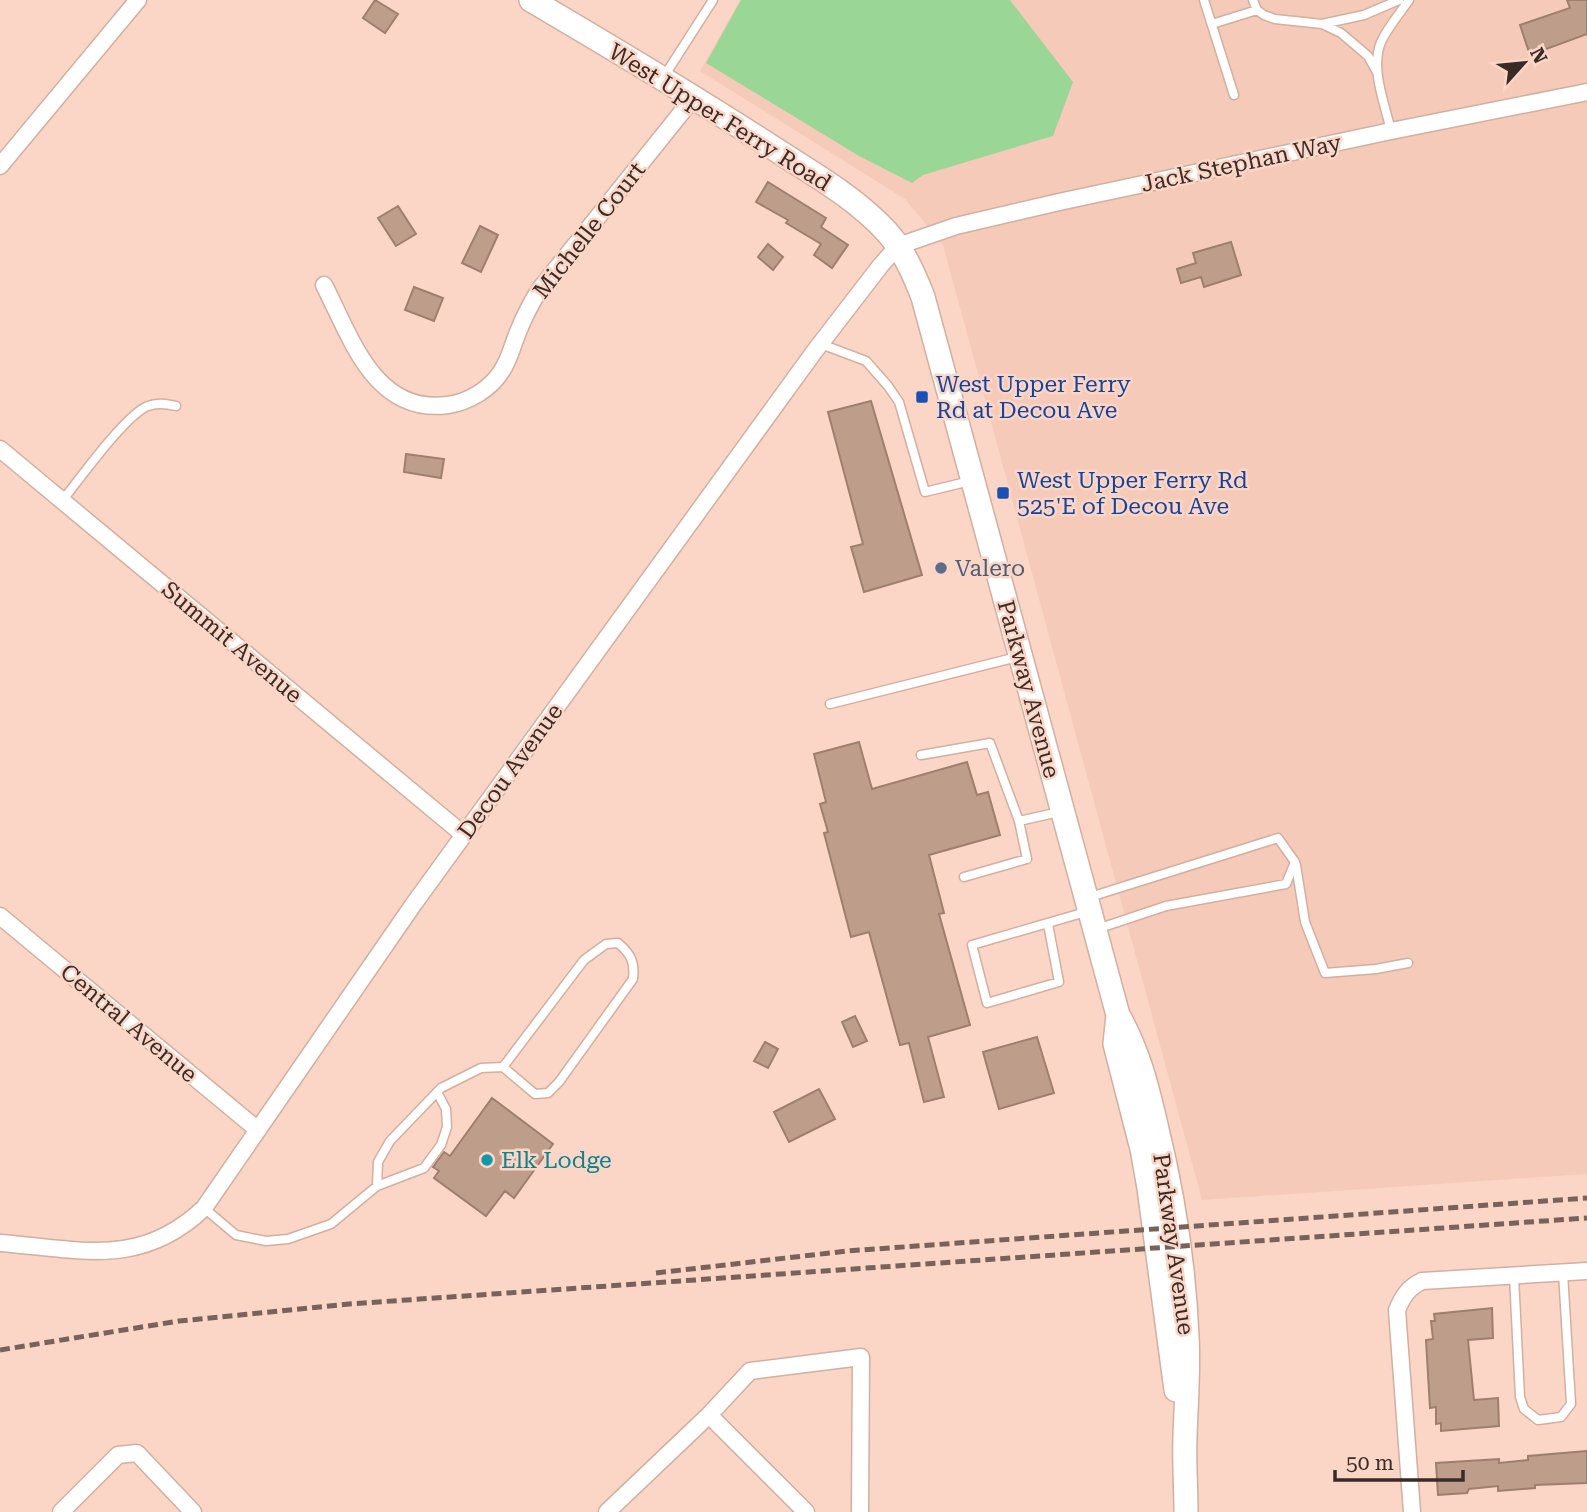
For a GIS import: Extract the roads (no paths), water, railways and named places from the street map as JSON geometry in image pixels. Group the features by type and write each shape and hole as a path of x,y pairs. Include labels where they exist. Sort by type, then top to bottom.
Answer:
{"main road":[{"name":"West Upper Ferry Road","path":"531,0 694,97 805,169 868,213 898,246"},
{"name":"Parkway Avenue","path":"898,246 913,271 923,297 1089,913 1118,1015 1132,1039 1140,1061 1165,1163 1175,1216 1188,1338 1186,1512"}],"street":[{"path":"0,166 138,0"},
{"name":"Jack Stephan Way","path":"898,246 957,226 1059,202 1587,92"},
{"name":"Michelle Court","path":"324,285 363,361 373,377 385,388 418,404 456,404 473,397 488,387 510,358 526,311 540,289 694,97"},
{"name":"Decou Avenue","path":"0,1243 97,1251 122,1250 146,1245 178,1230 204,1208 464,835 821,344 898,246"},
{"name":"Summit Avenue","path":"0,449 464,835"},
{"name":"Central Avenue","path":"0,916 258,1130"},
{"path":"1412,1512 1397,1310 1402,1297 1410,1287 1422,1281 1587,1271"},
{"path":"607,1512 709,1415 750,1371 861,1357 860,1512"},
{"path":"709,1415 806,1512"},
{"path":"61,1512 118,1455 137,1452 193,1512"}],"lane":[{"path":"663,78 713,0"},
{"path":"1204,0 1234,95"},
{"path":"1254,0 1256,10"},
{"path":"1212,24 1256,10 1275,19 1322,24 1364,15 1399,0"},
{"path":"1391,131 1377,72 1377,57 1381,43 1409,0"},
{"path":"1322,24 1354,42 1368,56 1377,72"},
{"path":"821,344 866,361 888,386 899,402 925,492 973,480"},
{"path":"62,501 139,411 151,404 176,406"},
{"path":"830,704 1020,657"},
{"path":"921,755 990,743 1018,821 1027,859 964,877"},
{"path":"1018,821 1062,811"},
{"path":"1048,925 1059,982 987,1003 972,945 1089,913 1278,838 1295,862 1305,922 1325,973 1376,969 1408,963"},
{"path":"1089,913 1166,906 1286,884 1295,862"},
{"path":"377,1186 378,1162 390,1141 437,1092 481,1068 503,1068 535,1094 548,1093 559,1082 633,979 634,963 629,952 618,943 606,944 590,955 503,1068"},
{"path":"204,1208 236,1235 266,1241 288,1239 331,1224 377,1186 424,1168 440,1145 447,1127 446,1109 437,1092"},
{"path":"1514,1276 1520,1397 1524,1409 1538,1420 1561,1417 1571,1404 1563,1273"}],"railway":[{"path":"656,1273 847,1251 1587,1198"},
{"path":"0,1350 179,1321 349,1304 1587,1218"}],"place":[{"name":"West Upper Ferry Rd at Decou Ave","path":"922,397"},
{"name":"West Upper Ferry Rd 525'E of Decou Ave","path":"1003,493"},
{"name":"Valero","path":"941,568"},
{"name":"Elk Lodge","path":"487,1160"}]}
